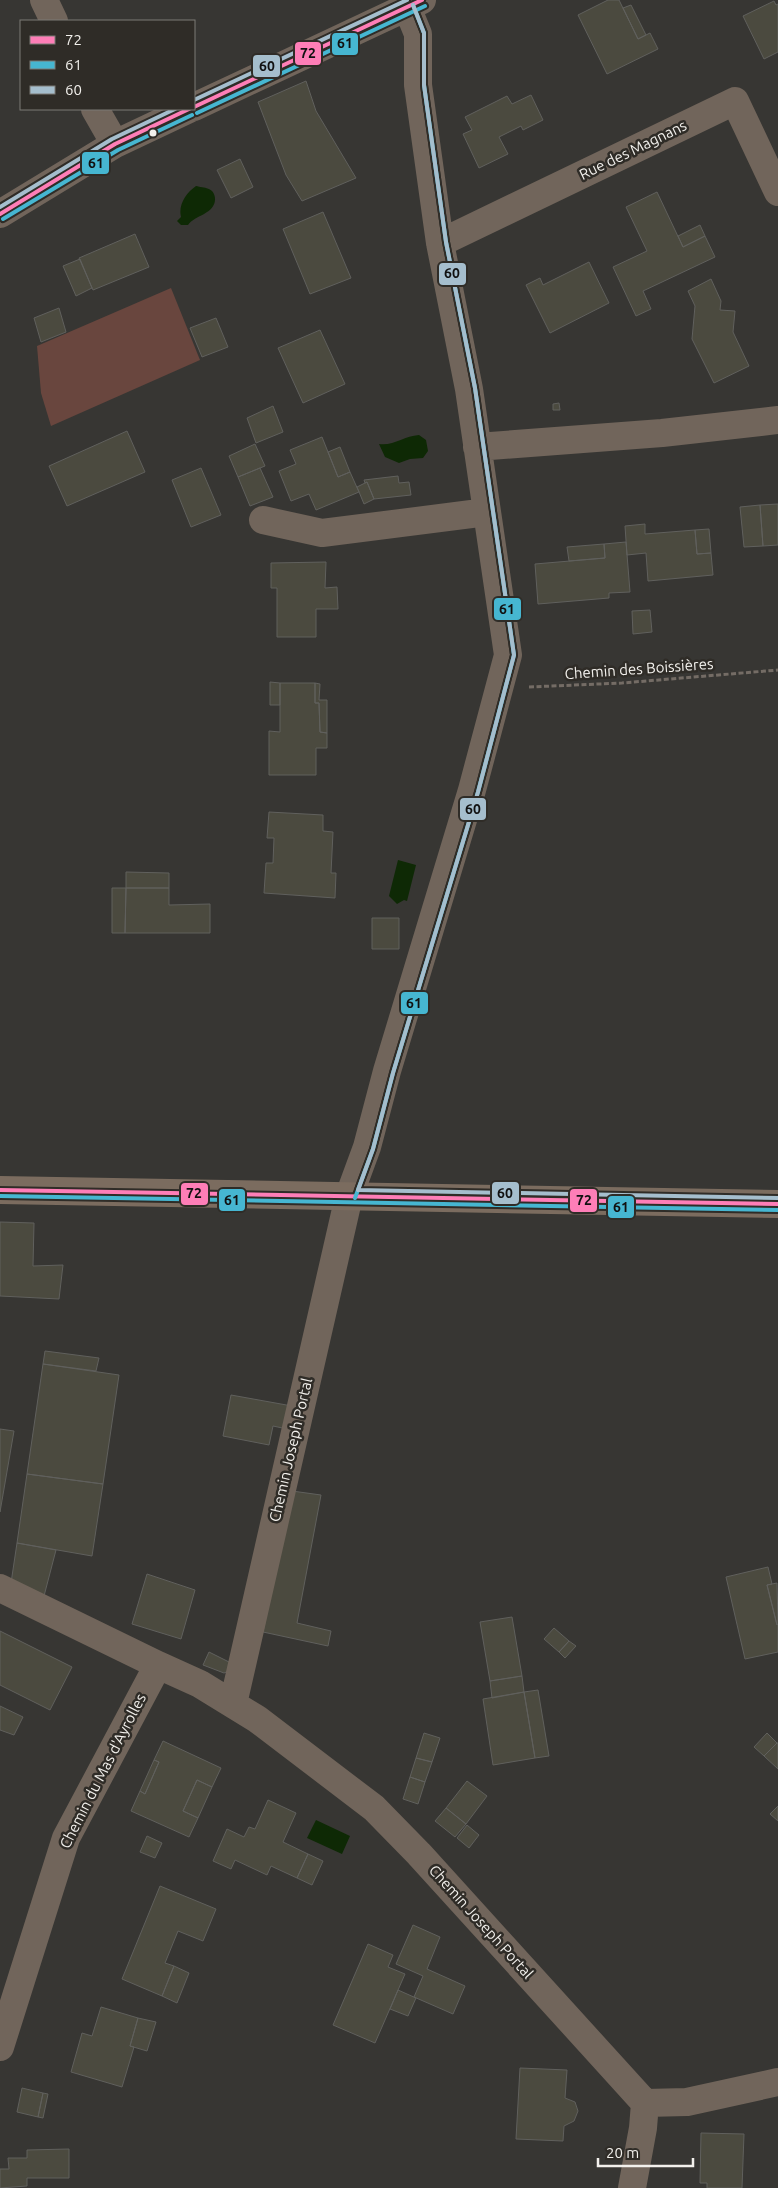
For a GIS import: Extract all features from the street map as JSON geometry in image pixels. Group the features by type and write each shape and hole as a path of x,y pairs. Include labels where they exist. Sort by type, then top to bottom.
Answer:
{"main road":[{"path":"0,1190 778,1204"}],"street":[{"path":"44,0 54,20"},
{"path":"195,106 415,4"},
{"name":"Chemin Joseph Portal","path":"233,1704 350,1196 367,1147 387,1071 472,790 508,655 469,389 440,243 418,85 418,34 415,4"},
{"name":"Rue des Magnans","path":"440,243 734,101 778,192"},
{"path":"96,110 114,144"},
{"path":"0,214 114,144 187,110"},
{"path":"477,447 662,433 778,420"},
{"path":"263,520 322,532 487,512"},
{"path":"0,1588 158,1665"},
{"name":"Chemin Joseph Portal","path":"158,1665 200,1684 233,1704 280,1736 374,1808 419,1854 646,2103"},
{"name":"Chemin du Mas d'Ayrolles","path":"0,2047 66,1838 158,1665"},
{"path":"632,2188 646,2103 687,2102 778,2082"}],"path":[{"name":"Chemin des Boissières","path":"501,686 542,687 622,683 778,670"}],"shaded area":[{"path":"196,186 211,190 215,198 214,203 209,211 188,225 181,225 177,221 181,217 182,204 189,192"},
{"path":"171,288 200,360 51,426 41,393 37,346"},
{"path":"419,435 426,440 428,451 423,458 410,459 399,463 385,457 379,444 389,444"},
{"path":"398,860 416,865 407,901 404,900 397,904 389,896"},
{"path":"316,1820 350,1836 342,1854 307,1838"}],"building":[{"path":"608,0 619,0 638,39 650,33 658,49 607,74 578,15"},
{"path":"774,1 776,5 778,4 778,52 764,59 743,16"},
{"path":"631,5 646,35 638,39 623,8"},
{"path":"306,81 316,111 356,178 302,201 286,175 258,102"},
{"path":"531,95 543,120 523,130 521,126 499,137 508,154 479,168 463,134 472,130 465,117 507,96 512,104"},
{"path":"240,159 253,187 231,198 217,170"},
{"path":"657,192 683,247 705,236 715,257 643,291 651,309 636,316 613,267 647,251 626,207"},
{"path":"323,212 351,278 310,294 283,229"},
{"path":"700,225 705,236 683,247 678,236"},
{"path":"135,234 149,267 93,290 79,258"},
{"path":"80,259 92,288 76,296 63,266"},
{"path":"589,262 609,303 550,333 526,285 540,278 543,285"},
{"path":"711,279 721,301 720,310 735,311 733,332 749,366 714,383 692,339 695,306 688,291"},
{"path":"59,308 66,332 41,342 34,318"},
{"path":"216,318 228,347 202,357 190,328"},
{"path":"320,330 345,384 303,403 278,348"},
{"path":"559,403 560,410 553,410 553,404"},
{"path":"273,406 283,432 256,443 247,418"},
{"path":"127,431 145,472 67,506 49,466"},
{"path":"322,437 338,477 350,472 359,492 316,510 309,494 291,501 279,471 296,464 290,450"},
{"path":"255,444 265,466 238,477 229,456"},
{"path":"340,447 350,472 338,477 328,452"},
{"path":"201,468 221,515 191,527 172,480"},
{"path":"260,468 273,497 250,506 238,477"},
{"path":"398,476 399,483 409,482 411,495 374,499 367,482 365,483 364,480"},
{"path":"367,482 374,499 364,504 357,487"},
{"path":"778,504 778,545 763,546 760,505"},
{"path":"760,505 763,546 744,547 740,507"},
{"path":"645,524 645,534 695,530 697,554 711,553 713,575 648,581 646,553 627,555 625,526"},
{"path":"709,529 711,553 697,554 695,530"},
{"path":"626,542 630,592 609,593 609,598 538,604 535,564 605,558 604,544"},
{"path":"604,544 605,558 569,561 567,547"},
{"path":"326,562 325,588 337,587 338,609 316,609 316,637 277,637 277,588 271,588 271,563"},
{"path":"650,610 652,632 633,634 632,611"},
{"path":"270,682 280,683 280,705 270,705"},
{"path":"280,683 315,683 315,703 319,703 320,732 327,733 327,748 316,748 316,775 269,775 269,731 280,732"},
{"path":"315,683 320,684 319,700 327,700 327,733 320,732 319,703 315,703"},
{"path":"269,812 323,815 323,831 333,832 331,873 336,873 335,898 264,893 266,863 273,863 274,838 267,838"},
{"path":"126,872 169,873 169,888 126,888"},
{"path":"112,888 126,888 125,933 112,933"},
{"path":"126,888 169,888 169,905 210,904 210,933 125,933"},
{"path":"372,918 399,918 399,949 372,949"},
{"path":"0,1222 34,1223 33,1266 63,1265 59,1299 0,1296"},
{"path":"45,1351 99,1358 96,1371 43,1364"},
{"path":"43,1364 119,1375 103,1484 27,1474"},
{"path":"231,1395 292,1406 287,1429 273,1426 269,1445 223,1436"},
{"path":"0,1429 14,1431 0,1512"},
{"path":"27,1474 103,1484 92,1556 17,1543"},
{"path":"292,1491 321,1495 297,1623 331,1631 328,1646 263,1632"},
{"path":"17,1543 56,1550 44,1596 11,1583"},
{"path":"768,1567 772,1584 767,1585 778,1624 778,1652 745,1659 726,1577"},
{"path":"147,1574 195,1590 181,1639 132,1624"},
{"path":"777,1583 778,1624 777,1625 767,1585"},
{"path":"512,1617 522,1676 490,1681 480,1622"},
{"path":"554,1628 569,1641 559,1652 544,1639"},
{"path":"0,1631 72,1667 50,1710 0,1685"},
{"path":"569,1641 576,1646 565,1658 559,1652"},
{"path":"209,1652 231,1663 229,1671 224,1673 203,1665"},
{"path":"522,1676 524,1692 492,1698 490,1681"},
{"path":"538,1690 549,1756 535,1758 524,1692"},
{"path":"524,1692 535,1758 493,1765 483,1699"},
{"path":"0,1706 23,1717 14,1735 0,1730"},
{"path":"424,1733 440,1738 432,1762 416,1758"},
{"path":"767,1733 777,1743 764,1756 754,1747"},
{"path":"163,1741 221,1768 212,1787 197,1780 183,1811 198,1818 189,1837 131,1811 140,1791 145,1794 159,1762 154,1760"},
{"path":"778,1743 778,1769 764,1756"},
{"path":"416,1758 432,1762 425,1782 410,1777"},
{"path":"154,1760 159,1762 145,1794 140,1791"},
{"path":"410,1777 425,1782 418,1804 403,1799"},
{"path":"197,1780 212,1787 198,1818 183,1811"},
{"path":"467,1781 487,1796 466,1824 446,1808"},
{"path":"268,1800 296,1813 283,1842 308,1854 297,1878 271,1866 267,1875 235,1860 231,1869 213,1861 227,1829 244,1837 249,1827 255,1829"},
{"path":"778,1806 778,1821 770,1814"},
{"path":"446,1808 466,1824 455,1837 435,1821"},
{"path":"467,1825 479,1835 469,1848 457,1838"},
{"path":"147,1836 162,1843 155,1858 140,1852"},
{"path":"308,1854 323,1861 312,1885 297,1878"},
{"path":"160,1886 216,1909 203,1941 178,1931 165,1963 174,1966 162,1996 122,1979"},
{"path":"413,1925 440,1937 427,1969 465,1986 453,2014 414,1997 423,1976 396,1964"},
{"path":"368,1944 393,1955 388,1967 405,1974 375,2043 333,2025"},
{"path":"174,1966 189,1973 177,2003 162,1996"},
{"path":"398,1990 416,1998 408,2016 390,2009"},
{"path":"101,2007 138,2018 130,2046 134,2047 122,2087 71,2072 82,2033 92,2036"},
{"path":"138,2018 156,2022 147,2051 130,2046"},
{"path":"520,2068 567,2070 565,2098 575,2102 578,2111 574,2121 564,2126 563,2141 516,2139"},
{"path":"22,2088 43,2093 38,2117 17,2112"},
{"path":"43,2093 48,2094 43,2118 38,2117"},
{"path":"701,2133 744,2134 742,2188 707,2188 707,2183 700,2183"},
{"path":"69,2149 69,2178 27,2178 27,2186 0,2188 0,2169 9,2169 8,2158 27,2158 27,2150"}],"transit line":[{"name":"60","path":"195,100 407,0"},
{"name":"72","path":"195,107 422,0"},
{"name":"61","path":"355,1198 373,1149 393,1073 478,792 514,655 475,388 446,242 424,85 424,33 413,5"},
{"name":"60","path":"413,5 424,33 424,85 446,242 475,388 514,655 478,792 393,1073 373,1149 358,1190 778,1198"},
{"name":"61","path":"197,113 425,6"},
{"name":"60","path":"0,207 112,139 173,110"},
{"name":"72","path":"0,214 115,144 187,110"},
{"name":"61","path":"3,219 118,150 192,115"},
{"name":"72","path":"0,1190 778,1204"},
{"name":"61","path":"0,1196 778,1210"}]}
